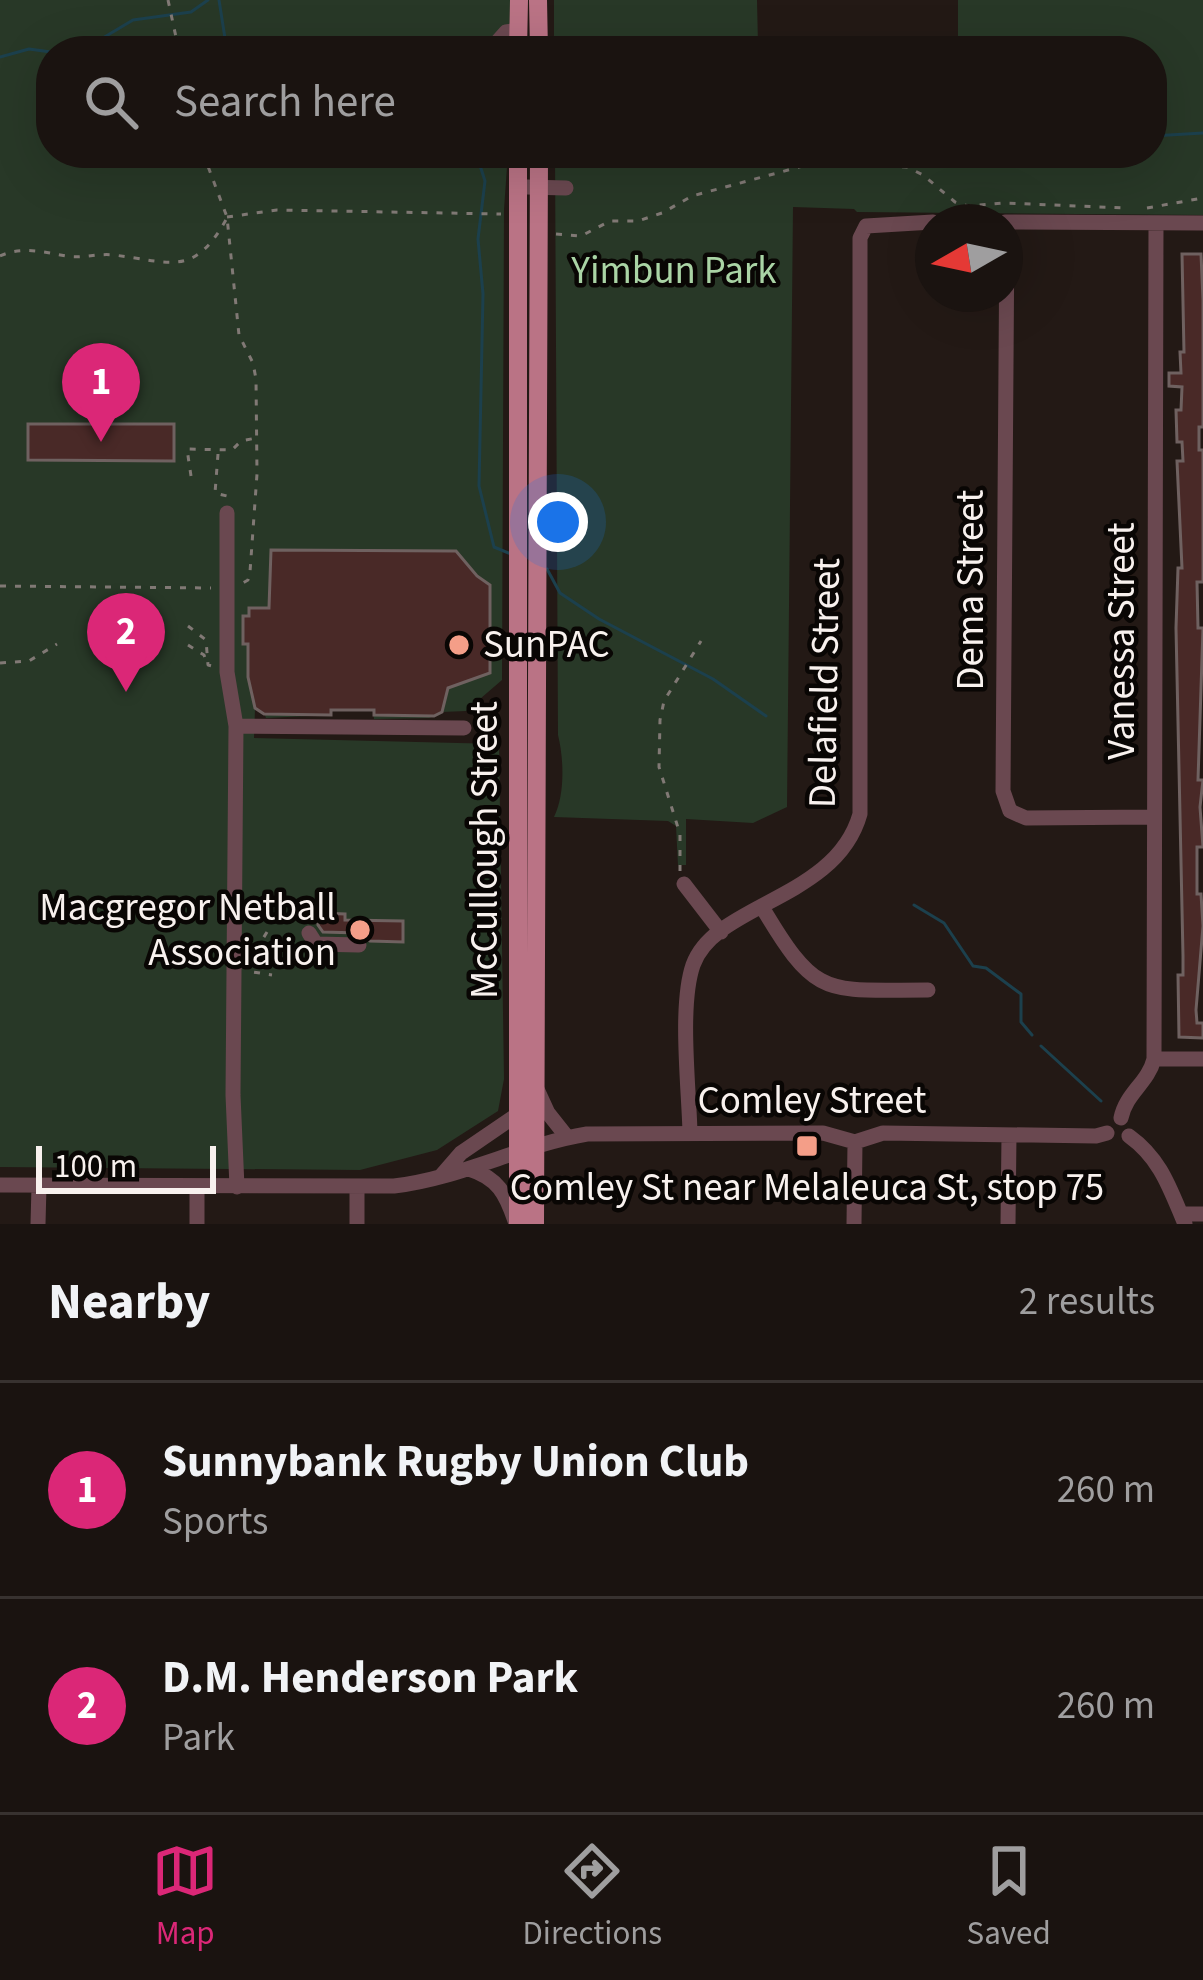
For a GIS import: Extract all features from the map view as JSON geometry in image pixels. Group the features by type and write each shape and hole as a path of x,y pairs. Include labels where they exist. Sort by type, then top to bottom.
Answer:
{"main road":[{"path":"518,36 519,0"},
{"path":"537,36 538,0"},
{"name":"McCullough Street","path":"517,1224 536,1087 527,728 517,557 518,168"},
{"name":"McCullough Street","path":"535,1224 518,1114 527,728 538,566 539,168"}],"street":[{"path":"502,36 518,30"},
{"path":"517,188 566,188"},
{"path":"1023,222 1203,223"},
{"name":"Delafield Street","path":"690,1133 688,990 694,962 707,941 830,865 854,835 860,814 860,238 866,226 915,223"},
{"name":"Vanessa Street","path":"1154,1059 1156,223"},
{"name":"Dema Street","path":"1006,312 1003,791 1010,811 1026,818 1154,817"},
{"path":"227,504 227,672 236,726 236,1187"},
{"path":"236,726 464,728"},
{"path":"684,884 721,932"},
{"path":"762,907 794,960 828,986 928,989"},
{"path":"309,933 316,944 359,945"},
{"path":"1121,1118 1127,1098 1148,1074 1154,1059 1203,1059"},
{"path":"536,1087 567,1137"},
{"path":"439,1178 461,1153 518,1114"},
{"path":"1121,1118 1110,1121 1107,1133 1115,1142 1129,1136"},
{"path":"1121,1118 1130,1125 1129,1136"},
{"name":"Comley Street","path":"0,1185 394,1186 439,1178 567,1137 823,1132 855,1142 883,1133 1107,1133"},
{"path":"1008,1224 1009,1136"},
{"path":"1129,1136 1162,1167 1183,1219 1203,1214"},
{"path":"854,1224 855,1142"},
{"path":"469,1168 498,1183 517,1224"},
{"path":"38,1224 39,1186"},
{"path":"197,1187 197,1224"},
{"path":"357,1187 357,1224"}],"path":[{"path":"168,0 176,36"},
{"path":"0,586 226,588 245,583 250,572 256,379 239,335 227,217 208,168"},
{"path":"539,219 560,236 581,236 610,221 638,220 692,196 799,168"},
{"path":"909,168 968,206 1142,208 1203,198"},
{"path":"227,217 277,210 499,213"},
{"path":"0,256 23,250 183,263 213,244 227,217"},
{"path":"191,476 187,449 232,450 242,441 257,438"},
{"path":"218,451 215,493 227,504"},
{"path":"684,884 678,824 659,767 660,720 664,701 701,641"},
{"path":"0,663 29,661 57,644"},
{"path":"188,645 204,655 208,665"},
{"path":"267,932 253,955 253,972 272,975"}],"green space":[{"path":"0,0 510,0 510,36 36,36 36,168 507,168 502,680 466,711 429,718 374,719 373,711 332,710 331,715 266,718 263,710 255,709 254,738 499,744 504,1079 498,1111 437,1150 360,1170 0,1167"},
{"path":"554,0 757,0 758,36 554,36"},
{"name":"Yimbun Park","path":"958,0 1203,0 1203,215 1023,213 1023,204 915,204 915,213 793,207 787,807 753,823 686,819 686,865 678,865 676,826 668,821 554,817 562,777 555,168 1167,168 1167,36 958,36"}],"building":[{"path":"1182,254 1201,254 1203,300 1199,450 1203,450 1203,582 1197,582 1198,628 1203,628 1198,780 1203,780 1203,847 1197,847 1197,894 1201,894 1203,926 1196,1010 1197,1023 1203,1023 1203,1038 1179,1037 1178,975 1183,975 1183,956 1176,628 1178,568 1182,568 1177,461 1183,461 1176,410 1181,410 1182,387 1169,386 1169,373 1181,373 1180,352 1184,352"},
{"path":"28,424 174,424 174,461 28,460"},
{"path":"271,550 456,551 490,585 490,673 448,688 442,712 434,716 374,715 374,710 264,714 255,708 248,677 243,616 249,616 249,608 269,608"},
{"name":"Macgregor Netball Association","path":"318,913 345,914 345,920 403,921 403,942 323,932"}],"waterway":[{"path":"106,36 133,20 191,12 208,0"},
{"path":"219,0 225,36"},
{"path":"0,57 36,50"},
{"path":"1167,135 1203,133"},
{"path":"481,168 485,181 478,239 483,294 479,486 494,547 511,554"},
{"path":"547,569 560,593 713,679 766,716"},
{"path":"914,905 944,923 973,966 986,968 1021,994 1021,1022 1032,1035"},
{"path":"1041,1046 1101,1101"}],"place":[{"name":"Sunnybank Rugby Union Club","path":"101,442"},
{"name":"SunPAC","path":"459,645"},
{"name":"D.M. Henderson Park","path":"126,692"},
{"name":"Macgregor Netball Association","path":"360,930"},
{"name":"Comley St near Melaleuca St, stop 75","path":"807,1146"}]}
